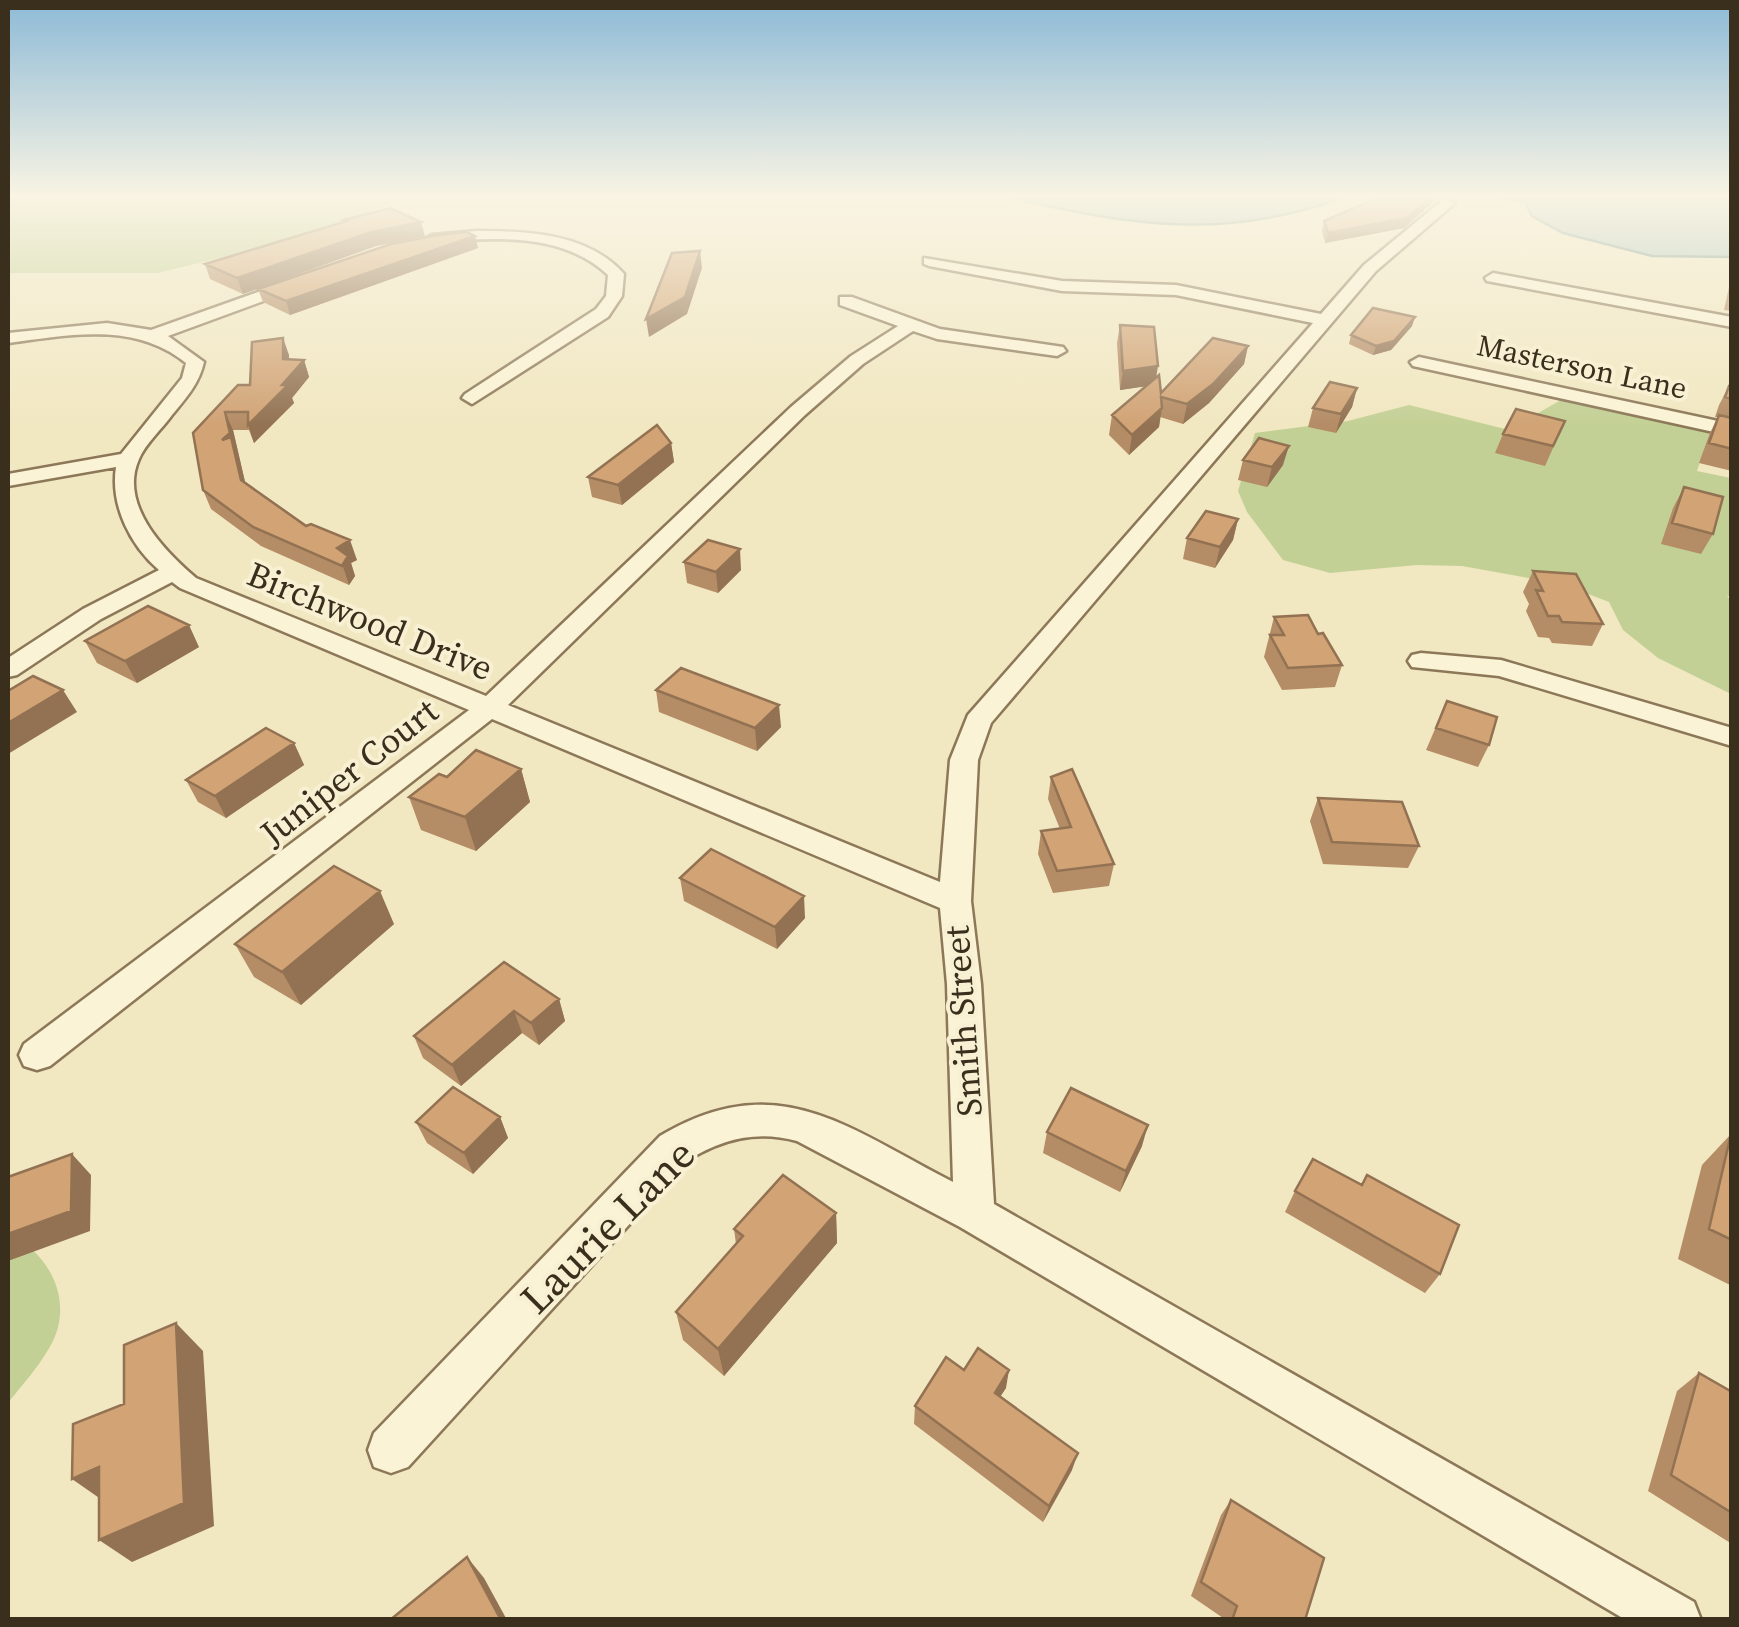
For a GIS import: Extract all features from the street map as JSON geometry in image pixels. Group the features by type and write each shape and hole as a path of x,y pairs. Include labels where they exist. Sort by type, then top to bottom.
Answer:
{"street":[{"path":"156,336 322,274"},
{"path":"472,398 602,313 614,296 616,274"},
{"path":"998,274 1062,286 1176,290 1324,320"},
{"name":"Smith Street","path":"974,1214 964,984 955,902 964,760 978,721 1365,274"},
{"path":"1492,278 1732,322"},
{"path":"846,301 937,334 1057,351"},
{"name":"Juniper Court","path":"37,1055 490,707 798,411 857,360 910,326"},
{"path":"8,338 104,330 156,336 180,346 195,362 179,395 128,459 8,480"},
{"name":"Masterson Lane","path":"1420,362 1732,430"},
{"name":"Birchwood Drive","path":"128,459 124,486 128,507 159,558 188,583 955,902"},
{"path":"8,669 92,614 176,570"},
{"path":"1420,661 1501,668 1732,738"},
{"name":"Laurie Lane","path":"391,1450 674,1148 714,1127 754,1117 777,1118 805,1126 974,1214"},
{"path":"974,1214 1676,1620"}],"green space":[{"path":"1561,400 1711,428 1697,471 1731,478 1732,596 1727,596 1732,602 1731,694 1658,658 1623,630 1609,602 1562,584 1462,566 1417,565 1330,573 1283,560 1247,512 1238,491 1255,433 1348,421 1409,405 1509,430"},
{"path":"8,1233 31,1248 48,1269 59,1295 60,1309 51,1344 8,1403"}],"building":[{"path":"303,274 365,274 286,301 258,289"},
{"path":"664,274 693,274 685,297 646,319"},
{"path":"1373,308 1415,317 1394,341 1376,346 1351,335"},
{"path":"1120,325 1154,327 1158,366 1123,371"},
{"path":"283,338 283,359 304,360 282,385 288,385 248,425 248,412 225,412 230,433 222,440 231,437 241,480 306,526 311,524 350,540 337,548 348,556 342,566 253,527 203,490 193,433 238,385 250,385 252,342"},
{"path":"1213,338 1248,346 1213,384 1187,404 1161,397 1162,408 1132,435 1112,415 1159,375 1161,393"},
{"path":"1330,382 1357,388 1341,414 1313,408"},
{"path":"1516,409 1565,421 1553,446 1503,434"},
{"path":"1719,415 1732,418 1732,449 1709,443"},
{"path":"657,425 671,443 618,485 588,477"},
{"path":"1259,438 1289,446 1272,467 1243,460"},
{"path":"1684,487 1723,497 1713,534 1672,523"},
{"path":"1206,511 1238,519 1220,547 1187,538"},
{"path":"708,540 740,549 716,572 684,562"},
{"path":"1533,571 1576,574 1603,624 1562,622 1559,616 1548,616 1536,590 1543,591"},
{"path":"148,606 189,625 125,661 85,641"},
{"path":"1308,615 1342,665 1288,668 1270,635 1284,635 1274,617"},
{"path":"681,668 779,705 755,728 656,690"},
{"path":"33,676 63,690 8,723 8,691"},
{"path":"1447,701 1497,717 1489,745 1436,728"},
{"path":"266,728 294,743 215,796 186,780"},
{"path":"476,750 521,769 465,817 409,797 439,774 447,777"},
{"path":"1072,769 1114,864 1057,871 1041,831 1071,827 1051,777"},
{"path":"1318,798 1402,802 1419,846 1332,842"},
{"path":"711,849 804,896 775,927 680,878"},
{"path":"334,866 380,891 282,972 235,944"},
{"path":"504,962 559,999 531,1023 514,1011 452,1065 414,1036"},
{"path":"453,1087 500,1117 464,1153 416,1122"},
{"path":"1071,1088 1148,1125 1126,1171 1047,1132"},
{"path":"1732,1134 1732,1240 1709,1229"},
{"path":"72,1154 71,1211 8,1234 8,1177"},
{"path":"1313,1159 1362,1185 1367,1175 1459,1225 1440,1274 1295,1191"},
{"path":"783,1175 836,1213 718,1349 676,1312 743,1236 734,1229"},
{"path":"176,1323 184,1503 99,1540 99,1467 72,1479 73,1424 124,1404 124,1345"},
{"path":"978,1348 1009,1370 995,1393 1078,1453 1049,1506 915,1406 946,1357 964,1370"},
{"path":"1699,1373 1732,1392 1732,1513 1671,1475"},
{"path":"1231,1500 1324,1558 1305,1620 1232,1620 1237,1606 1201,1582"},
{"path":"467,1557 501,1620 390,1620"}]}
